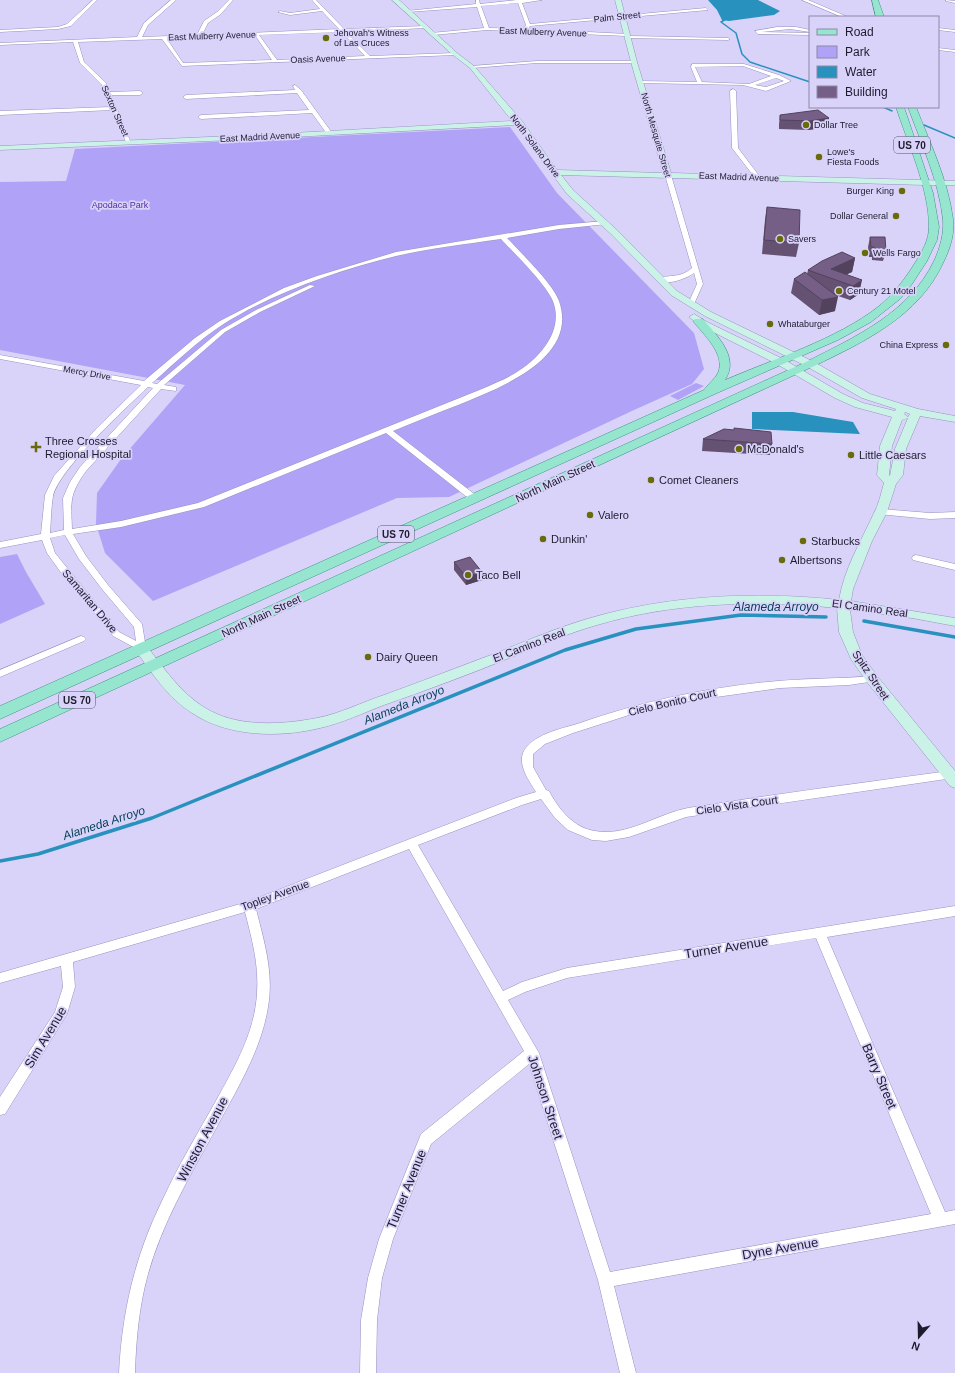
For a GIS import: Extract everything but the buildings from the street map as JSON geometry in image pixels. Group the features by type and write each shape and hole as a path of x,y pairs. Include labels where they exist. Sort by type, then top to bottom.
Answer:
{"main road":[{"path":"874,0 880,16"},
{"name":"North Main Street","path":"0,713 140,648 475,499 708,392 836,337 869,318 891,301 908,283 932,239 933,213 925,183 900,108"},
{"name":"North Main Street","path":"0,736 810,364 860,339 908,306 925,288 937,269 951,239 948,232 947,214 939,183 912,108"},
{"path":"910,137 923,138"},
{"path":"932,239 951,239"},
{"path":"699,321 718,344 723,355 724,369 722,377 708,392"},
{"path":"329,584 326,580 332,573 339,568 383,548 389,537"}],"street":[{"path":"0,31 58,28 69,25 95,0"},
{"path":"139,38 146,24 174,0"},
{"path":"199,36 206,22 219,13 231,0"},
{"path":"314,0 368,57"},
{"name":"North Solano Drive","path":"395,0 455,54 472,67 519,124 570,192 605,223 674,293 786,358 796,370 839,396 859,405 900,412"},
{"path":"477,0 487,29"},
{"path":"408,11 540,0"},
{"name":"North Mesquite Street","path":"618,0 629,36 634,62 694,269 700,284 691,304"},
{"path":"804,0 844,16"},
{"path":"948,0 955,2"},
{"path":"519,1 528,25 525,30"},
{"name":"Palm Street","path":"528,25 706,9"},
{"path":"280,12 290,14 323,10"},
{"name":"East Mulberry Avenue","path":"0,44 425,27"},
{"path":"809,32 758,33 757,31 780,27 795,27 809,32"},
{"name":"East Mulberry Avenue","path":"433,34 487,29 728,39"},
{"path":"939,29 955,31"},
{"path":"256,34 276,59 274,61"},
{"name":"Oasis Avenue","path":"164,38 182,65 455,54"},
{"name":"Sexton Street","path":"74,41 82,63 104,84 129,142"},
{"path":"939,49 955,51"},
{"path":"472,67 537,62 634,62"},
{"path":"640,82 751,85 766,89 789,80 741,65 694,65 693,67 700,83"},
{"path":"751,85 777,76"},
{"path":"186,97 297,88 329,133"},
{"path":"733,91 736,148 758,178"},
{"path":"108,94 140,93"},
{"path":"0,113 114,108"},
{"path":"201,117 313,111"},
{"name":"East Madrid Avenue","path":"0,148 519,124"},
{"name":"East Madrid Avenue","path":"554,172 955,183"},
{"path":"505,239 558,227 605,223"},
{"path":"505,239 593,230 614,232"},
{"path":"0,545 68,532 122,524 201,505 485,391 523,372 544,354 556,335 560,317 555,299 543,282 505,239"},
{"name":"Samaritan Drive","path":"140,648 116,634 51,553 45,537 49,495 58,476 100,430 146,384 198,340 237,314 286,289 338,270 396,254 505,239"},
{"name":"Samaritan Drive","path":"140,648 139,626 105,587 82,557 68,532 67,498 74,482 83,469 116,432 159,386 223,331 288,296 344,275 393,261 505,239"},
{"path":"661,280 681,278 689,275 694,269"},
{"path":"338,270 344,275"},
{"name":"North Solano Drive","path":"674,293 684,310 699,321 786,358 810,364 866,396 900,412"},
{"path":"237,314 246,318"},
{"name":"Mercy Drive","path":"0,357 174,389"},
{"path":"890,483 883,475 886,446 900,412 955,427"},
{"path":"914,416 955,419"},
{"name":"Spitz Street","path":"914,416 901,441 897,459 897,475 890,483 881,512 853,570 844,596 843,613 846,632 856,656 872,679 952,778"},
{"path":"387,430 475,499"},
{"path":"881,512 930,516 955,515"},
{"path":"916,558 955,567"},
{"name":"El Camino Real","path":"140,648 181,697 201,712 218,720 240,727 269,728 295,727 320,723 578,626 605,618 647,609 692,603 776,600 868,606 955,622"},
{"path":"0,674 81,639"},
{"name":"Cielo Bonito Court","path":"545,794 527,766 527,756 532,747 541,741 603,719 652,705 701,694 782,684 872,679"},
{"name":"Cielo Vista Court","path":"545,794 571,826 589,834 610,836 623,834 658,821 686,813 952,778"},
{"name":"Topley Avenue","path":"0,978 249,906 520,801 545,794"},
{"name":"Johnson Street","path":"411,843 532,1054 605,1280 628,1373"},
{"name":"Winston Avenue","path":"127,1373 132,1318 142,1273 151,1243 172,1197 244,1060 258,1028 262,1006 264,973 261,950 249,906"},
{"name":"Turner Avenue","path":"500,998 522,988 567,973 955,911"},
{"name":"Barry Street","path":"819,932 948,1218"},
{"name":"Sim Avenue","path":"0,1109 61,1014 69,987 68,959"},
{"name":"Turner Avenue","path":"368,1373 369,1320 375,1278 386,1239 426,1139 532,1054"},
{"name":"Dyne Avenue","path":"605,1280 948,1218"}],"green space":[{"name":"Apodaca Park","path":"510,127 557,193 694,333 704,369 692,384 449,497 397,498 153,601 105,553 96,524 97,493 121,459 185,385 0,350 0,182 66,181 75,149"},
{"path":"696,383 704,386 678,400 670,396"},
{"path":"17,554 45,604 0,624 0,557"}],"water":[{"path":"708,0 758,0 780,11 774,15 729,21 722,20 717,10"},
{"path":"752,412 793,412 853,422 860,434 752,429"}],"waterway":[{"path":"728,18 721,22 736,33 742,54 750,62 809,82"},
{"path":"885,108 892,111"},
{"path":"924,125 955,138"},
{"name":"Alameda Arroyo","path":"0,861 38,854 152,818 565,650 636,629 741,615 826,617"},
{"name":"Alameda Arroyo","path":"864,621 955,637"}],"place":[{"name":"Jehovah's Witness of Las Cruces","path":"326,38"},
{"name":"Dollar Tree","path":"806,125"},
{"name":"Lowe's Fiesta Foods","path":"819,157"},
{"name":"Burger King","path":"902,191"},
{"name":"Dollar General","path":"896,216"},
{"name":"Savers","path":"780,239"},
{"name":"Wells Fargo","path":"865,253"},
{"name":"Century 21 Motel","path":"839,291"},
{"name":"Whataburger","path":"770,324"},
{"name":"China Express","path":"946,345"},
{"name":"Three Crosses Regional Hospital","path":"36,447"},
{"name":"McDonald's","path":"739,449"},
{"name":"Little Caesars","path":"851,455"},
{"name":"Comet Cleaners","path":"651,480"},
{"name":"Valero","path":"590,515"},
{"name":"Dunkin'","path":"543,539"},
{"name":"Starbucks","path":"803,541"},
{"name":"Albertsons","path":"782,560"},
{"name":"Taco Bell","path":"468,575"},
{"name":"Dairy Queen","path":"368,657"}]}
